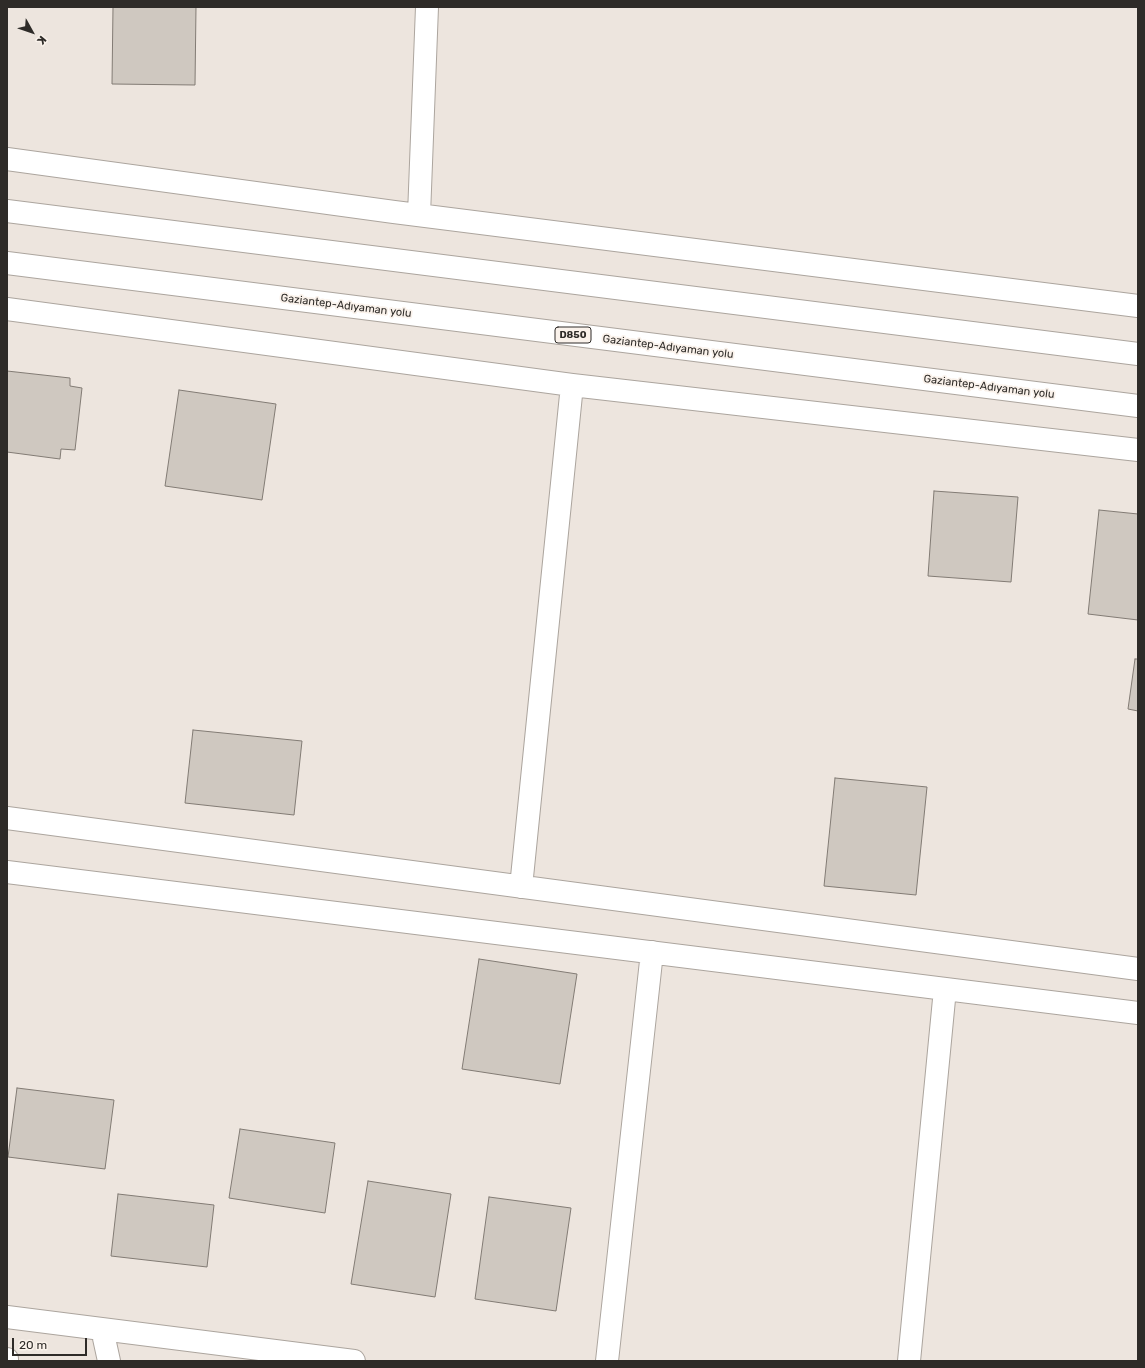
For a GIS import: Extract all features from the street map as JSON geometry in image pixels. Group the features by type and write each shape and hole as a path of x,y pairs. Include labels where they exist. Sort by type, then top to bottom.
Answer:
{"main road":[{"path":"419,215 427,7"},
{"path":"7,159 419,215 1138,306"},
{"path":"7,211 1138,354"},
{"name":"Gaziantep-Adıyaman yolu","path":"7,263 1138,406"},
{"path":"7,309 572,385 1138,450"},
{"path":"521,887 572,385"},
{"path":"7,818 1138,969"},
{"path":"7,872 1138,1013"},
{"path":"607,1361 652,952"},
{"path":"909,1361 945,988"},
{"path":"7,1317 354,1361"},
{"path":"102,1329 109,1361"}],"building":[{"path":"113,7 196,7 195,85 112,84"},
{"path":"7,371 70,378 70,386 82,388 75,450 61,449 60,459 7,452"},
{"path":"179,390 276,404 262,500 165,486"},
{"path":"934,491 1018,497 1011,582 928,576"},
{"path":"1099,510 1138,514 1138,620 1088,614"},
{"path":"1135,659 1138,659 1138,711 1128,709"},
{"path":"193,730 302,741 294,815 185,803"},
{"path":"835,778 927,787 916,895 824,886"},
{"path":"479,959 577,974 560,1084 462,1069"},
{"path":"17,1088 114,1100 105,1169 8,1157"},
{"path":"240,1129 335,1143 325,1213 229,1198"},
{"path":"368,1181 451,1194 435,1297 351,1284"},
{"path":"118,1194 214,1205 207,1267 111,1256"},
{"path":"489,1197 571,1208 556,1311 475,1299"}]}
